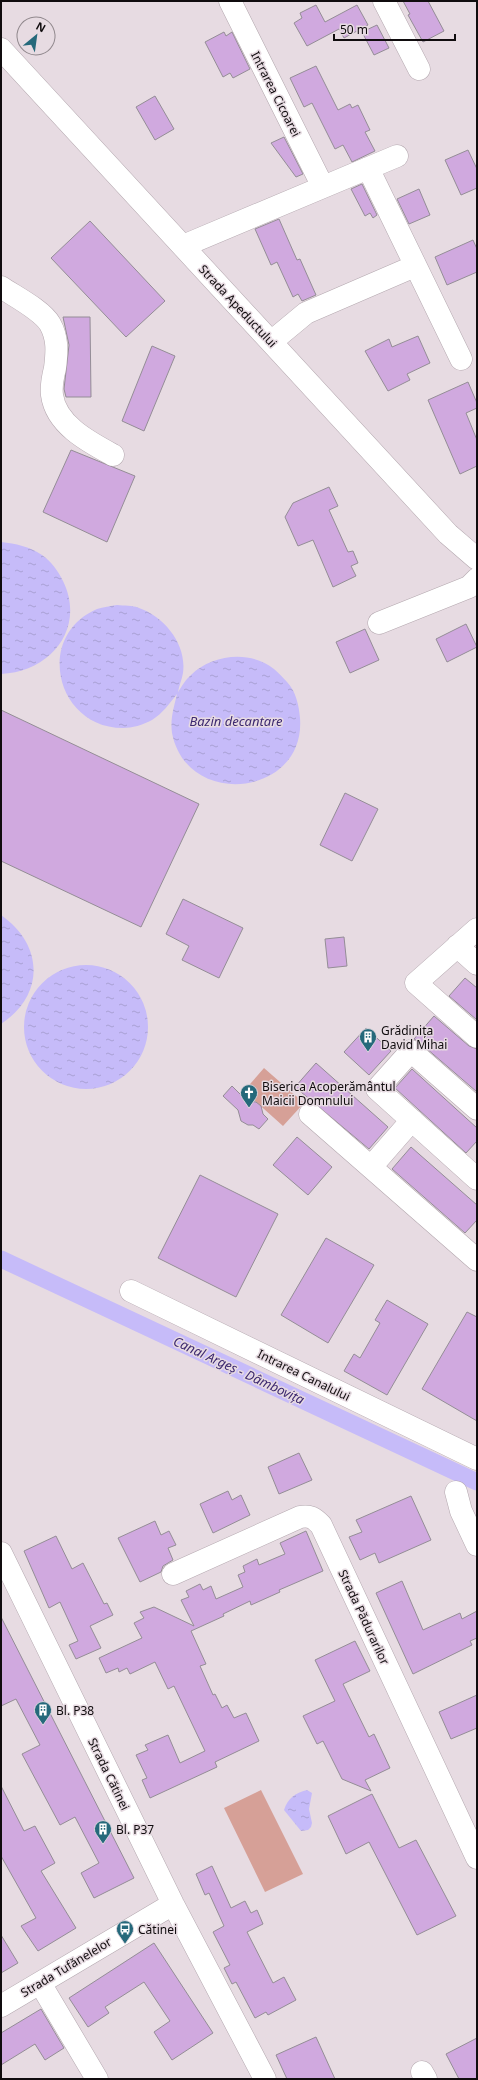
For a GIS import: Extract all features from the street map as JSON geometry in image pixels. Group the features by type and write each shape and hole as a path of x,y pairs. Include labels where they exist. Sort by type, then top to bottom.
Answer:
{"street":[{"name":"Intrarea Cicoarei","path":"230,1 322,187"},
{"path":"384,1 419,69"},
{"name":"Strada Apeductului","path":"1,49 448,534 477,559"},
{"path":"183,246 397,156"},
{"path":"368,168 461,359"},
{"path":"270,342 306,312 415,266"},
{"path":"1,287 38,312 49,322 55,335 57,352 52,395 57,411 70,427 87,441 113,455"},
{"path":"379,623 469,587 477,579"},
{"path":"477,929 416,983 477,1037"},
{"path":"457,946 477,964"},
{"path":"475,1174 377,1090 411,1051 477,1109"},
{"path":"310,1114 475,1254"},
{"path":"371,1167 412,1120"},
{"name":"Intrarea Canalului","path":"132,1291 477,1459"},
{"path":"456,1492 461,1511 477,1545"},
{"name":"Strada Pădurarilor","path":"173,1574 300,1517 308,1516 314,1518 321,1525 477,1858"},
{"name":"Strada Cătinei","path":"1,1553 173,1904 265,2079"},
{"name":"Strada Tufănelelor","path":"1,2006 173,1904"},
{"path":"40,1983 97,2079"}],"shaded area":[{"path":"264,1068 304,1103 283,1126 244,1091"},
{"path":"261,1790 303,1874 265,1892 224,1808"}],"water":[{"path":"1,542 32,549 45,557 51,563 63,581 69,598 70,615 67,631 49,656 35,665 19,671 1,674"},
{"name":"Bazin decantare","path":"117,605 134,606 149,612 172,633 178,643 183,663 183,673 178,692 187,678 200,668 220,659 243,657 254,659 265,663 278,672 295,694 300,718 297,744 285,764 266,777 244,784 221,783 199,774 182,758 172,733 172,718 177,694 166,708 156,717 134,727 123,728 100,724 82,713 69,697 61,679 60,659 65,639 77,622 97,609"},
{"path":"1,915 15,927 25,941 31,955 34,970 32,985 26,999 15,1012 1,1024"},
{"path":"86,965 110,970 130,983 143,1003 148,1027 143,1051 130,1071 110,1084 86,1089 62,1084 42,1071 29,1051 24,1027 29,1003 42,983 62,970"},
{"path":"307,1790 312,1793 309,1809 312,1823 308,1830 301,1831 284,1810 292,1797"}],"building":[{"path":"403,1 428,1 444,31 423,42 408,15 410,14"},
{"path":"316,5 325,22 357,5 368,25 344,38 339,29 307,46 294,23 302,18 300,13"},
{"path":"377,25 389,48 374,55 362,32"},
{"path":"224,32 226,36 232,32 250,69 233,78 230,73 223,77 205,42"},
{"path":"316,66 338,110 350,104 352,108 358,105 370,130 365,132 375,151 352,162 343,145 335,149 312,103 304,107 290,78"},
{"path":"155,96 174,129 155,140 136,107"},
{"path":"284,137 303,174 296,177 271,143"},
{"path":"468,150 477,169 477,188 461,195 445,160"},
{"path":"362,184 377,215 373,218 370,213 365,216 351,189"},
{"path":"419,189 430,215 409,224 397,199"},
{"path":"279,219 297,260 300,259 316,295 302,301 298,294 293,297 277,262 271,265 255,229"},
{"path":"90,221 165,301 126,337 51,258"},
{"path":"473,240 477,249 477,272 447,285 435,257"},
{"path":"63,317 90,317 91,397 66,397 64,389 69,345"},
{"path":"418,336 430,363 407,374 410,380 388,391 365,351 389,339 392,347"},
{"path":"152,346 175,356 144,431 122,421"},
{"path":"468,382 477,403 477,408 466,413 477,440 477,466 460,474 428,400"},
{"path":"71,450 135,476 107,542 43,512"},
{"path":"329,487 338,506 329,510 348,552 353,551 358,563 351,566 356,576 333,587 313,540 298,546 285,517 293,503"},
{"path":"466,624 477,647 447,662 436,639"},
{"path":"365,629 379,660 350,673 336,642"},
{"path":"1,710 199,804 141,927 1,861"},
{"path":"345,793 378,809 352,861 320,845"},
{"path":"183,899 243,928 219,978 182,960 189,946 166,934"},
{"path":"344,937 347,966 328,968 325,939"},
{"path":"465,978 477,988 477,1020 449,996"},
{"path":"434,1016 469,1046 477,1049 477,1092 414,1039"},
{"name":"Grădinița David Mihai","path":"366,1028 391,1051 369,1075 344,1052"},
{"path":"316,1063 388,1127 369,1149 295,1087"},
{"path":"412,1069 477,1128 477,1141 466,1153 395,1088"},
{"name":"Biserica Acoperământul Maicii Domnului","path":"232,1086 247,1101 256,1102 261,1106 263,1114 268,1119 259,1129 253,1125 248,1125 241,1121 238,1110 223,1096"},
{"path":"297,1137 332,1167 308,1195 273,1165"},
{"path":"411,1147 477,1205 477,1220 465,1233 392,1169"},
{"path":"200,1175 278,1214 236,1297 158,1258"},
{"path":"326,1238 374,1265 328,1343 281,1315"},
{"path":"387,1300 428,1324 387,1395 344,1371 354,1354 360,1358 380,1323 375,1320"},
{"path":"467,1312 477,1317 477,1421 422,1389"},
{"path":"299,1453 312,1480 279,1494 268,1467"},
{"path":"228,1491 232,1500 241,1495 250,1515 213,1533 200,1504"},
{"path":"411,1496 431,1540 379,1563 375,1553 360,1560 349,1537 362,1532 356,1520"},
{"path":"155,1521 161,1535 169,1531 176,1545 168,1548 173,1560 163,1566 161,1572 140,1582 118,1538"},
{"path":"306,1531 323,1571 279,1590 280,1592 251,1605 250,1601 223,1614 224,1616 191,1631 206,1664 200,1666 213,1695 215,1694 222,1708 227,1705 234,1718 246,1713 259,1741 215,1762 217,1767 150,1798 142,1780 147,1778 136,1755 148,1750 145,1745 168,1735 180,1763 205,1751 174,1686 168,1689 155,1662 130,1674 127,1668 119,1672 118,1668 106,1673 99,1658 142,1638 134,1623 144,1618 140,1612 154,1607 194,1626 181,1600 189,1597 186,1591 200,1584 203,1590 211,1586 216,1599 243,1587 238,1575 245,1572 243,1566 257,1559 259,1565 285,1554 280,1543"},
{"path":"56,1536 72,1569 83,1563 104,1604 107,1603 113,1615 90,1626 101,1648 76,1659 69,1645 78,1641 60,1602 49,1608 24,1551"},
{"path":"402,1581 423,1630 460,1613 462,1619 477,1611 477,1638 470,1641 472,1645 413,1674 376,1593"},
{"path":"1,1617 134,1878 94,1898 81,1873 99,1863 75,1817 60,1825 22,1754 40,1745 16,1699 1,1706"},
{"path":"355,1641 370,1671 343,1684 369,1737 374,1734 390,1768 365,1780 371,1791 342,1779 323,1741 317,1744 303,1716 335,1701 315,1660"},
{"path":"477,1695 477,1728 451,1739 439,1712"},
{"path":"1,1786 24,1831 35,1826 55,1863 41,1871 76,1928 38,1951 21,1926 36,1918 1,1856"},
{"path":"372,1794 399,1848 416,1840 456,1916 417,1935 369,1842 346,1854 328,1816"},
{"path":"212,1866 231,1908 245,1901 251,1913 257,1910 263,1924 247,1932 273,1983 284,1977 296,2000 268,2015 266,2012 255,2018 236,1982 232,1984 224,1968 230,1965 213,1932 224,1926 209,1893 205,1895 196,1874"},
{"path":"1,1935 18,1963 1,1973"},
{"path":"154,1943 213,2033 172,2060 154,2032 170,2021 144,1982 105,2007 109,2013 88,2027 69,1998"},
{"path":"41,2009 64,2048 45,2060 35,2044 1,2065 1,2033"},
{"path":"316,2037 335,2079 287,2079 276,2055"},
{"path":"477,2038 477,2079 459,2079 446,2054"}],"waterway":[{"name":"Canal Argeș - Dâmbovița","path":"1,1259 477,1482"}],"place":[{"name":"Grădinița David Mihai","path":"368,1052"},
{"name":"Biserica Acoperământul Maicii Domnului","path":"249,1108"},
{"name":"Bl. P38","path":"43,1725"},
{"name":"Bl. P37","path":"103,1844"},
{"name":"Cătinei","path":"125,1944"}]}
